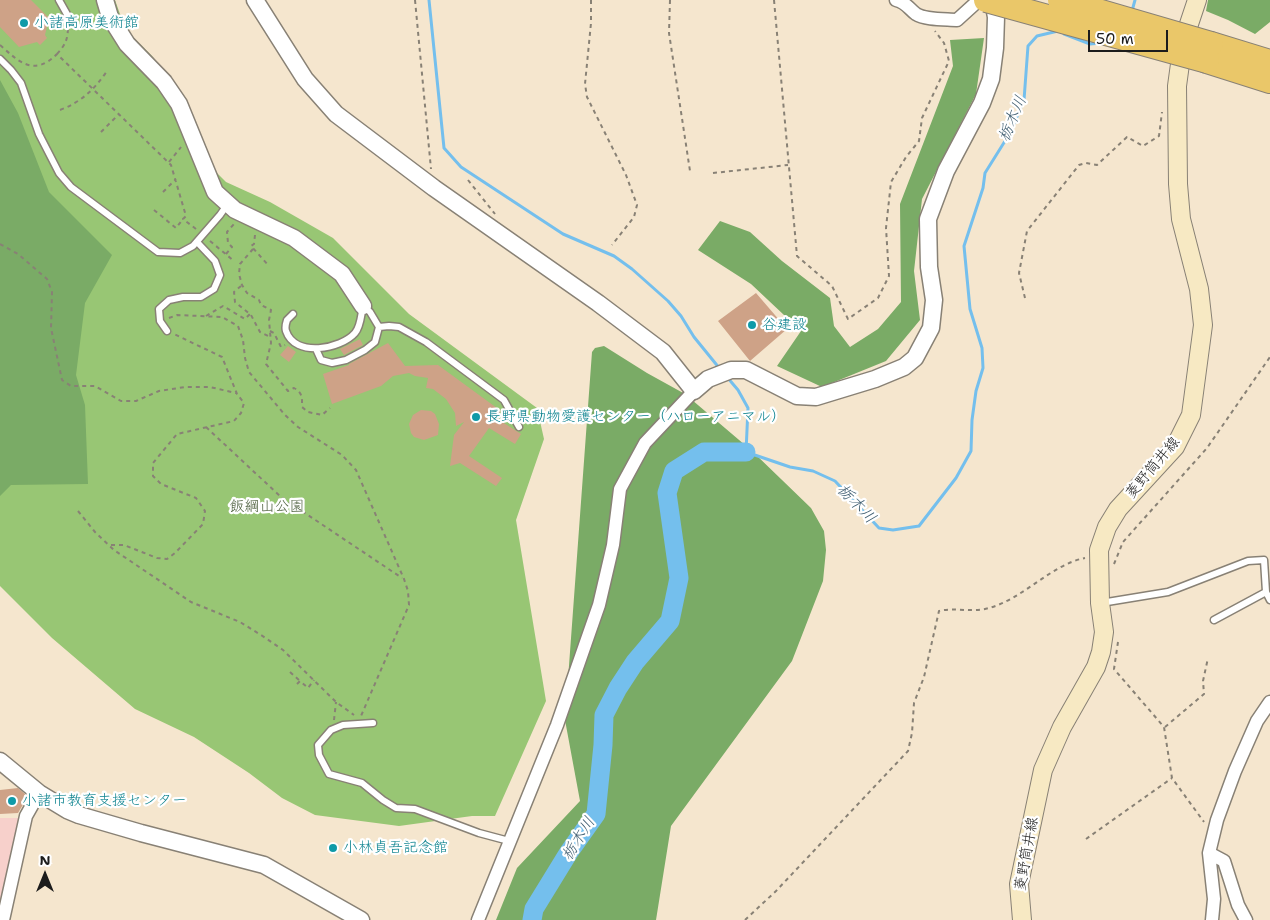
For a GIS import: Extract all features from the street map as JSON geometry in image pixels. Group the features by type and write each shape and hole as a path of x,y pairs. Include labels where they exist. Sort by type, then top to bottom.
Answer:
{"highway":[{"path":"986,0 1209,52 1270,62"},
{"path":"1060,0 1209,52 1270,81"}],"main road":[{"name":"菱野筒井線","path":"1022,920 1019,884 1043,770 1062,727 1098,659 1104,632 1100,603 1099,550 1107,527 1118,510 1175,447 1191,415 1203,325 1199,290 1181,220 1178,184 1177,86 1183,42 1197,0"}],"street":[{"path":"105,0 110,17 127,44 164,82 179,104 198,155 215,192 235,210 294,238 342,274 363,306"},
{"path":"255,0 305,79 336,114 434,188 598,303 662,352 694,391"},
{"path":"896,0 903,2 917,15 957,20 979,0"},
{"path":"478,920 557,725 599,605 613,545 620,489 645,442 708,379 731,370 746,370 797,396 816,397 875,379 904,367 915,358 931,328 934,300 929,268 928,219 946,171 982,103 991,79 996,17 993,0"},
{"path":"1212,920 1214,898 1209,852 1213,835 1235,771 1258,722 1270,702"},
{"path":"0,761 39,793 79,815 264,865 361,920"},
{"path":"3,920 9,884 26,816 39,793"},
{"path":"1209,852 1224,861 1238,905 1246,920"}],"lane":[{"path":"59,0 68,16"},
{"path":"0,59 12,70 20,83 39,134 59,173 70,187 158,252 180,253 197,242 227,204"},
{"path":"167,331 160,321 159,309 169,300 183,297 200,297 214,289 220,274 215,261 197,242"},
{"path":"293,314 287,320 286,330 294,341 303,347 316,349 343,342 356,332 363,306 370,312 379,327 375,342 365,350 346,360 332,363 321,360 316,349"},
{"path":"379,327 399,327 426,342 504,400 519,427"},
{"path":"1100,603 1168,592 1248,561 1264,560 1266,592 1270,600"},
{"path":"1214,620 1266,592"},
{"path":"372,723 344,725 331,730 318,745 319,755 328,774 362,783 396,808 415,809 479,833 509,841"}],"path":[{"path":"415,0 434,188"},
{"path":"591,0 591,23 584,84 587,97 626,175 637,206 634,217 612,245"},
{"path":"670,0 669,33 690,171"},
{"path":"774,0 797,256 832,286 848,319 878,298 888,276 886,228 891,182 906,157 919,141 922,118 949,61 944,43 932,28 937,19"},
{"path":"0,45 20,63 38,66 49,62 66,45 68,16"},
{"path":"57,54 171,165 186,216 176,228 154,210"},
{"path":"60,110 78,102 93,89 107,71"},
{"path":"1025,298 1019,273 1027,231 1079,165 1086,163 1097,165 1127,137 1143,146 1159,136 1163,106"},
{"path":"101,132 118,114"},
{"path":"168,162 183,145 180,143"},
{"path":"713,173 789,165"},
{"path":"164,192 176,179"},
{"path":"184,219 197,231"},
{"path":"226,254 232,247 228,244 227,232 234,224 239,222"},
{"path":"255,233 254,244 251,246 253,249 240,264 239,274 242,285 247,293 259,300 261,305 271,310 269,320 271,343 266,364 288,391 294,388 300,391 302,407 308,412 322,415 330,408"},
{"path":"208,239 234,261"},
{"path":"0,244 18,254 47,279 52,292 51,328 62,380 71,386 95,386 121,401 136,401 159,391 185,387 210,387 237,394"},
{"path":"253,249 269,266"},
{"path":"242,285 234,292 235,302 250,314 260,332 270,337"},
{"path":"206,316 223,306 245,319 250,314"},
{"path":"78,511 95,532 109,545 191,602 240,622 283,650 336,702 360,719 409,605 408,591 404,579 356,470 342,455 298,426 285,415 249,372 243,340 238,326 222,317 177,315 160,321"},
{"path":"109,545 124,545 157,558 167,559 203,524 205,511 196,498 161,484 153,476 153,463 177,434 234,421 241,413 244,403 237,394 222,357 167,331"},
{"path":"270,331 274,333 281,347 294,341"},
{"path":"1114,573 1114,563 1123,542 1207,448 1270,357"},
{"path":"206,427 281,497 404,579"},
{"path":"746,920 776,891 908,751 912,733 914,703 924,677 938,611 969,611 989,608 1019,594 1064,565 1077,560 1099,556"},
{"path":"1118,641 1114,669 1164,727 1172,778 1213,835"},
{"path":"1164,727 1204,694 1203,681 1208,658"},
{"path":"290,672 308,688 314,680"},
{"path":"297,684 300,681"},
{"path":"331,730 336,702"},
{"path":"1086,839 1172,778"}],"shaded area":[{"path":"0,818 23,818 0,916"}],"green space":[{"name":"飯綱山公園","path":"0,0 115,0 132,36 152,56 180,91 209,165 226,182 270,202 333,238 409,314 537,408 544,439 516,520 546,701 495,816 472,816 399,826 315,815 282,798 249,773 194,737 135,709 52,638 0,586"},
{"path":"1208,0 1270,0 1270,22 1255,34 1206,11"},
{"path":"984,38 976,94 922,199 914,271 920,320 886,361 822,387 777,366 801,331 751,284 698,250 720,221 750,232 782,261 830,298 834,326 850,347 878,329 901,302 900,204 953,66 950,40"},
{"path":"0,80 18,113 49,192 112,255 85,303 76,375 85,405 88,484 11,485 0,496"},
{"path":"604,346 685,394 752,451 811,508 824,531 826,550 823,581 792,661 671,826 656,920 496,920 517,868 580,801 565,720 592,352 595,348"}],"building":[{"name":"小諸高原美術館","path":"0,0 31,0 49,18 45,35 47,38 40,45 37,42 19,47 0,27"},
{"name":"谷建設","path":"756,293 787,329 750,361 718,321"},
{"path":"360,339 363,345 344,355 340,349"},
{"path":"388,343 405,366 438,365 501,411 496,418 521,434 515,444 489,428 469,456 502,478 496,486 460,463 450,466 454,435 464,422 456,426 455,413 446,399 433,389 426,388 428,378 409,373 393,376 381,386 332,404 323,374 349,365"},
{"path":"288,346 296,352 289,362 280,355"},
{"path":"421,410 431,411 435,414 439,424 438,435 424,440 414,437 411,433 409,424 413,415"},
{"name":"小諸市教育支援センター","path":"18,788 25,794 25,801 18,813 0,814 0,790"}],"waterway":[{"path":"429,0 444,148 461,167 563,234 614,256 632,269 668,301 720,369"},
{"name":"栃木川","path":"1132,11 1135,0"},
{"name":"栃木川","path":"727,377 738,390 748,408 746,452 790,467 813,471 835,481 879,528 893,530 919,526 956,478 971,451 972,420 976,391 983,368 982,348 970,309 964,246 983,188 985,173 1010,133 1024,100 1028,46 1037,36 1058,31"},
{"name":"栃木川","path":"1064,34 1090,44 1101,43"},
{"name":"栃木川","path":"532,920 534,909 569,852 596,814 604,715 618,688 635,662 670,621 679,578 667,493 674,471 704,452 746,452"}],"place":[{"name":"小諸高原美術館","path":"24,23"},
{"name":"谷建設","path":"752,325"},
{"name":"長野県動物愛護センター（ハローアニマル）","path":"476,417"},
{"name":"小諸市教育支援センター","path":"12,801"},
{"name":"小林貞吾記念館","path":"333,848"}]}
